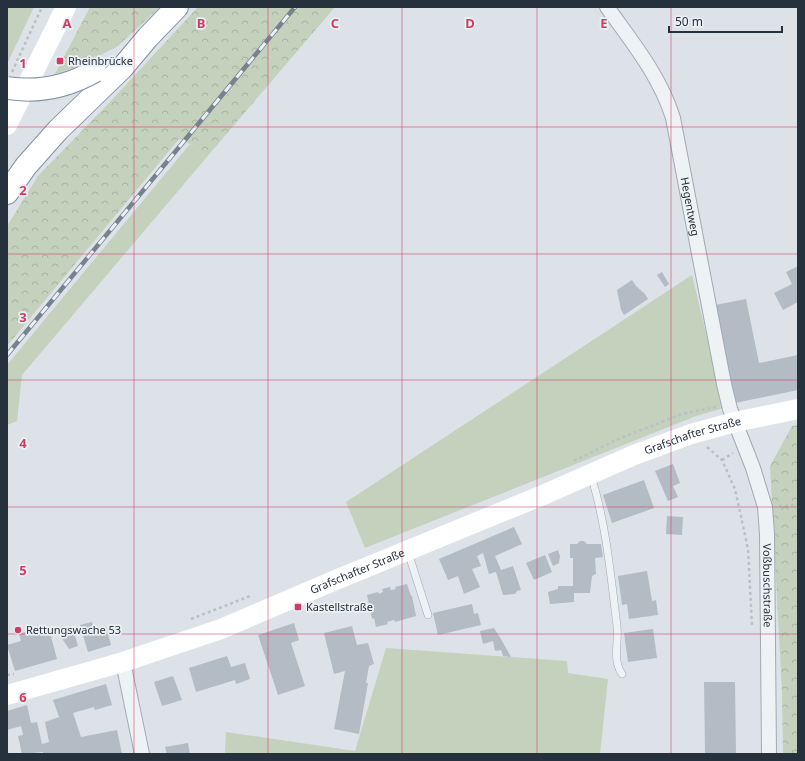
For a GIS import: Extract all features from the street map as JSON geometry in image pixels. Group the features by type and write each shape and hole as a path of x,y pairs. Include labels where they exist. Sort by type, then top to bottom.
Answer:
{"highway":[{"path":"7,193 26,166 58,130 122,68 148,37 177,7"},
{"path":"9,81 36,90 51,88 81,79 148,37"}],"main road":[{"path":"7,125 66,7"},
{"name":"Grafschafter Straße","path":"7,694 124,662 221,629 634,455 691,434 735,422 798,409"}],"street":[{"name":"Hegentweg","path":"608,7 655,75 667,99 673,118 722,377 735,422"},
{"name":"Voßbuschstraße","path":"735,422 753,468 764,507 767,534 769,754"},
{"path":"124,662 142,754"}],"lane":[{"path":"590,474 599,500 617,631 616,661 622,674"},
{"path":"407,551 428,615"}],"path":[{"path":"9,81 42,7"},
{"path":"691,434 722,460 736,490 748,549 752,626"},
{"path":"764,507 798,505"}],"green space":[{"path":"7,7 34,7 7,64"},
{"path":"90,7 160,7 118,46 82,65 55,74"},
{"path":"198,7 335,7 206,158 190,144 179,139 7,346 7,226 38,176 110,102"},
{"path":"190,144 206,158 22,375 17,421 7,425 7,365"},
{"path":"692,275 724,408 696,416 365,548 346,502"},
{"path":"798,425 798,754 783,754 782,692 770,466 792,426"},
{"path":"386,648 567,661 568,673 608,679 600,754 225,754 226,732 355,751"}],"building":[{"path":"798,266 798,302 783,310 774,293 792,284 786,272"},
{"path":"662,272 669,284 665,287 657,275"},
{"path":"632,280 648,299 624,315 621,310 617,290"},
{"path":"746,299 759,363 798,355 798,390 735,403 715,305"},
{"path":"673,464 680,483 673,486 678,497 668,501 655,471"},
{"path":"644,480 654,508 612,523 603,495"},
{"path":"667,516 683,517 682,535 666,534"},
{"path":"514,527 522,544 495,556 501,570 513,566 521,590 517,591 515,594 503,595 496,572 489,574 483,553 477,556 481,566 472,569 480,587 464,594 458,576 448,580 439,559"},
{"path":"580,541 584,541 587,544 601,544 603,557 595,558 596,574 592,576 590,593 574,593 574,602 550,604 548,592 558,589 558,586 573,586 573,558 570,558 570,544 577,544"},
{"path":"558,550 560,556 559,563 553,566 548,554"},
{"path":"545,555 552,572 534,580 526,563"},
{"path":"647,571 652,601 656,600 658,615 629,619 627,604 622,605 618,576"},
{"path":"407,584 412,596 416,616 395,622 394,620 387,622 388,624 376,627 374,618 372,619 367,595 378,592 379,594 383,592 382,589 390,587 391,590 396,589 395,587"},
{"path":"472,604 474,614 478,613 481,625 438,635 433,613"},
{"path":"92,622 95,630 106,627 111,645 88,652 80,625"},
{"path":"294,623 299,640 291,643 305,686 278,695 258,635"},
{"path":"352,626 357,645 368,643 374,664 369,666 366,683 368,683 359,734 334,729 345,671 334,674 324,633"},
{"path":"40,627 43,635 50,633 57,659 15,671 7,645 21,641 19,634"},
{"path":"494,628 511,657 503,656 501,650 495,651 493,641 483,644 480,631"},
{"path":"73,629 78,646 69,649 59,634"},
{"path":"653,629 657,658 628,662 624,633"},
{"path":"227,656 231,667 245,663 250,679 236,684 235,680 196,692 189,668"},
{"path":"173,676 182,700 162,706 154,682"},
{"path":"704,682 735,682 736,754 705,754"},
{"path":"106,684 112,705 95,710 94,707 73,713 81,737 117,730 122,754 43,754 43,752 22,754 18,736 23,735 21,726 7,730 7,711 27,705 31,723 37,722 42,744 49,742 45,722 59,717 53,700"},
{"path":"188,743 190,754 167,754 165,747"}],"railway":[{"path":"7,355 295,7"}],"place":[{"name":"Rheinbrücke","path":"60,61"},
{"name":"Kastellstraße","path":"298,607"},
{"name":"Rettungswache 53","path":"18,630"}]}
